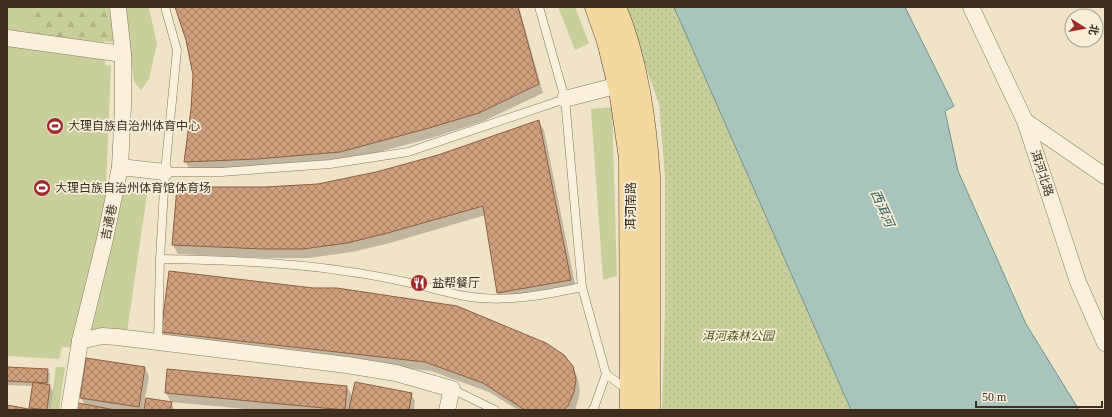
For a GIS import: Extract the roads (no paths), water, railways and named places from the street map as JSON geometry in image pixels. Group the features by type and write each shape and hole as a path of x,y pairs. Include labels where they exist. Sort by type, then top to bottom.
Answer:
{"main road":[{"name":"洱河南路","path":"596,7 608,41 619,84 626,121 631,170 631,401"},
{"name":"洱河南路","path":"615,7 625,35 638,86 644,119 648,157 649,410"}],"street":[{"name":"吉通巷","path":"70,410 80,341 105,239 120,167 123,106 123,54 118,7"},
{"name":"洱河北路","path":"971,7 1025,121 1078,282 1105,343"},
{"path":"7,38 123,54"},
{"path":"565,100 619,84"},
{"path":"1025,121 1105,176"},
{"path":"120,167 165,172"},
{"path":"80,341 102,336 117,337 347,365 396,374 452,389 447,410"}],"lane":[{"path":"158,342 160,258 165,172 176,50 166,7"},
{"path":"539,7 565,100 582,287 606,374 631,401"},
{"path":"165,172 221,172 330,164 408,152 565,100"},
{"path":"160,258 259,261 344,271 415,284 465,296 490,299 552,294 582,287"},
{"path":"592,410 606,374"},
{"path":"452,389 495,410"}],"water":[{"name":"西洱河","path":"674,7 905,7 954,106 945,111 958,171 1026,324 1079,410 851,410"}],"place":[{"name":"大理自族自治州体育中心","path":"55,126"},
{"name":"大理白族自治州体育馆体育场","path":"42,188"},
{"name":"盐帮餐厅","path":"419,283"}],"park label":[{"name":"洱河森林公园","path":"738,336"}]}
